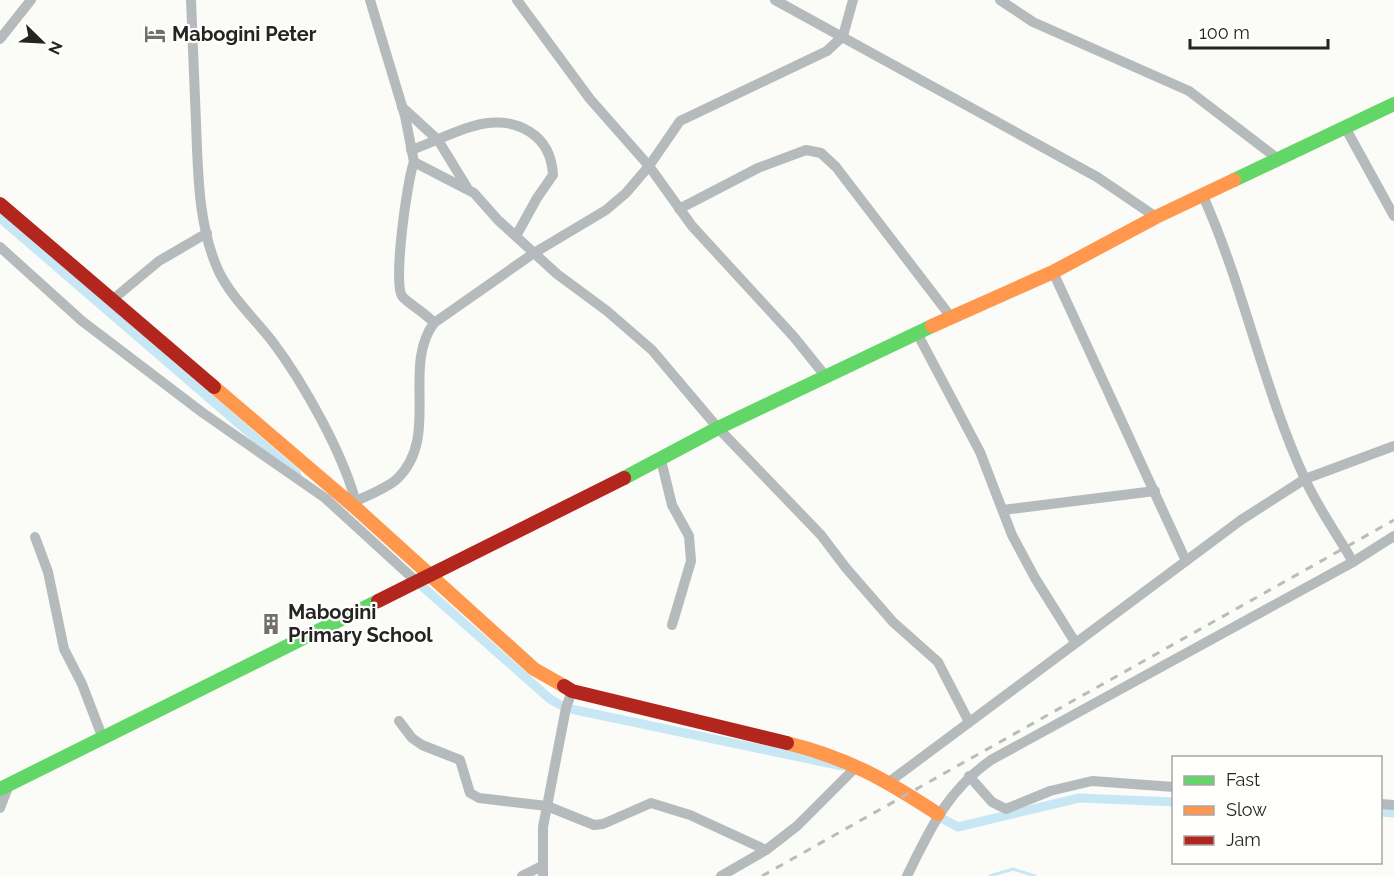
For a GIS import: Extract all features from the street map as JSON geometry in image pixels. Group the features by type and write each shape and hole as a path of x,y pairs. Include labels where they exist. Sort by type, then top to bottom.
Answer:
{"street":[{"path":"0,39 31,0"},
{"path":"191,0 199,183 207,233 219,270 229,288 273,342 318,417 352,488 357,506"},
{"path":"370,0 402,107 414,162 399,256 400,290 403,297 424,312 434,323"},
{"path":"517,0 590,99 649,166 679,209 795,337 827,378"},
{"path":"775,0 1097,177 1156,217"},
{"path":"357,506 397,479 412,458 419,438 422,359 427,334 434,323 534,253 606,210 626,193 649,166 680,121 826,51 843,36 853,0"},
{"path":"1000,0 1033,22 1189,91 1278,159"},
{"path":"0,808 4,787 102,736 661,460 718,428 827,378 916,333 1053,272 1156,217 1346,129 1394,104"},
{"path":"402,107 438,140 468,189"},
{"path":"411,150 480,123 496,120 522,127 538,137 551,157 553,175 537,198 516,237"},
{"path":"1346,129 1394,216"},
{"path":"679,209 758,168 806,150 814,150 828,158 841,172 870,215 951,317"},
{"path":"414,162 468,189 483,201 490,212 534,253 652,350 718,428 821,535 893,622 938,662 969,722"},
{"path":"1203,196 1223,240 1243,309 1305,479 1353,562"},
{"path":"0,204 357,506 534,669 572,691 830,754 854,769 889,782 938,814"},
{"path":"112,300 159,261 207,233"},
{"path":"0,247 82,321 203,413 325,498 417,582"},
{"path":"1053,272 1186,561"},
{"path":"916,333 980,452 1012,534 1035,578 1075,642"},
{"path":"889,782 1241,520 1305,479 1394,446"},
{"path":"661,460 672,504 689,536 690,544 691,561 672,625"},
{"path":"1003,510 1155,491"},
{"path":"907,876 938,814 969,776 1102,698 1353,562 1394,536"},
{"path":"35,537 48,572 64,649 82,684 102,736"},
{"path":"522,876 542,871 543,827 566,708 572,691"},
{"path":"399,721 412,738 422,745 460,760 466,786 473,796 547,806 594,825 620,817 651,803 690,815 766,850"},
{"path":"721,876 766,850 820,806 854,769"},
{"path":"969,776 992,802 1006,809 1060,788 1092,781 1172,787"}],"waterway":[{"path":"0,218 297,474"},
{"path":"415,580 550,699 566,708 842,766"},
{"path":"934,814 958,827 1079,798 1172,802"},
{"path":"1382,812 1394,813"},
{"path":"990,876 1013,869 1035,876"}],"railway":[{"path":"762,876 1394,520"}],"traffic: fast":[{"path":"1234,180 1394,104"},
{"path":"624,478 718,428 932,326"},
{"path":"0,789 378,601"}],"traffic: slow":[{"path":"932,326 1053,272 1156,217 1234,180"},
{"path":"214,387 358,510 534,669 564,686"},
{"path":"787,743 866,771 938,814"}],"traffic: jam":[{"path":"0,204 214,387"},
{"path":"378,601 624,478"},
{"path":"564,686 572,691 787,743"}],"place":[{"name":"Mabogini Peter","path":"155,34"},
{"name":"Mabogini Primary School","path":"271,624"}]}
